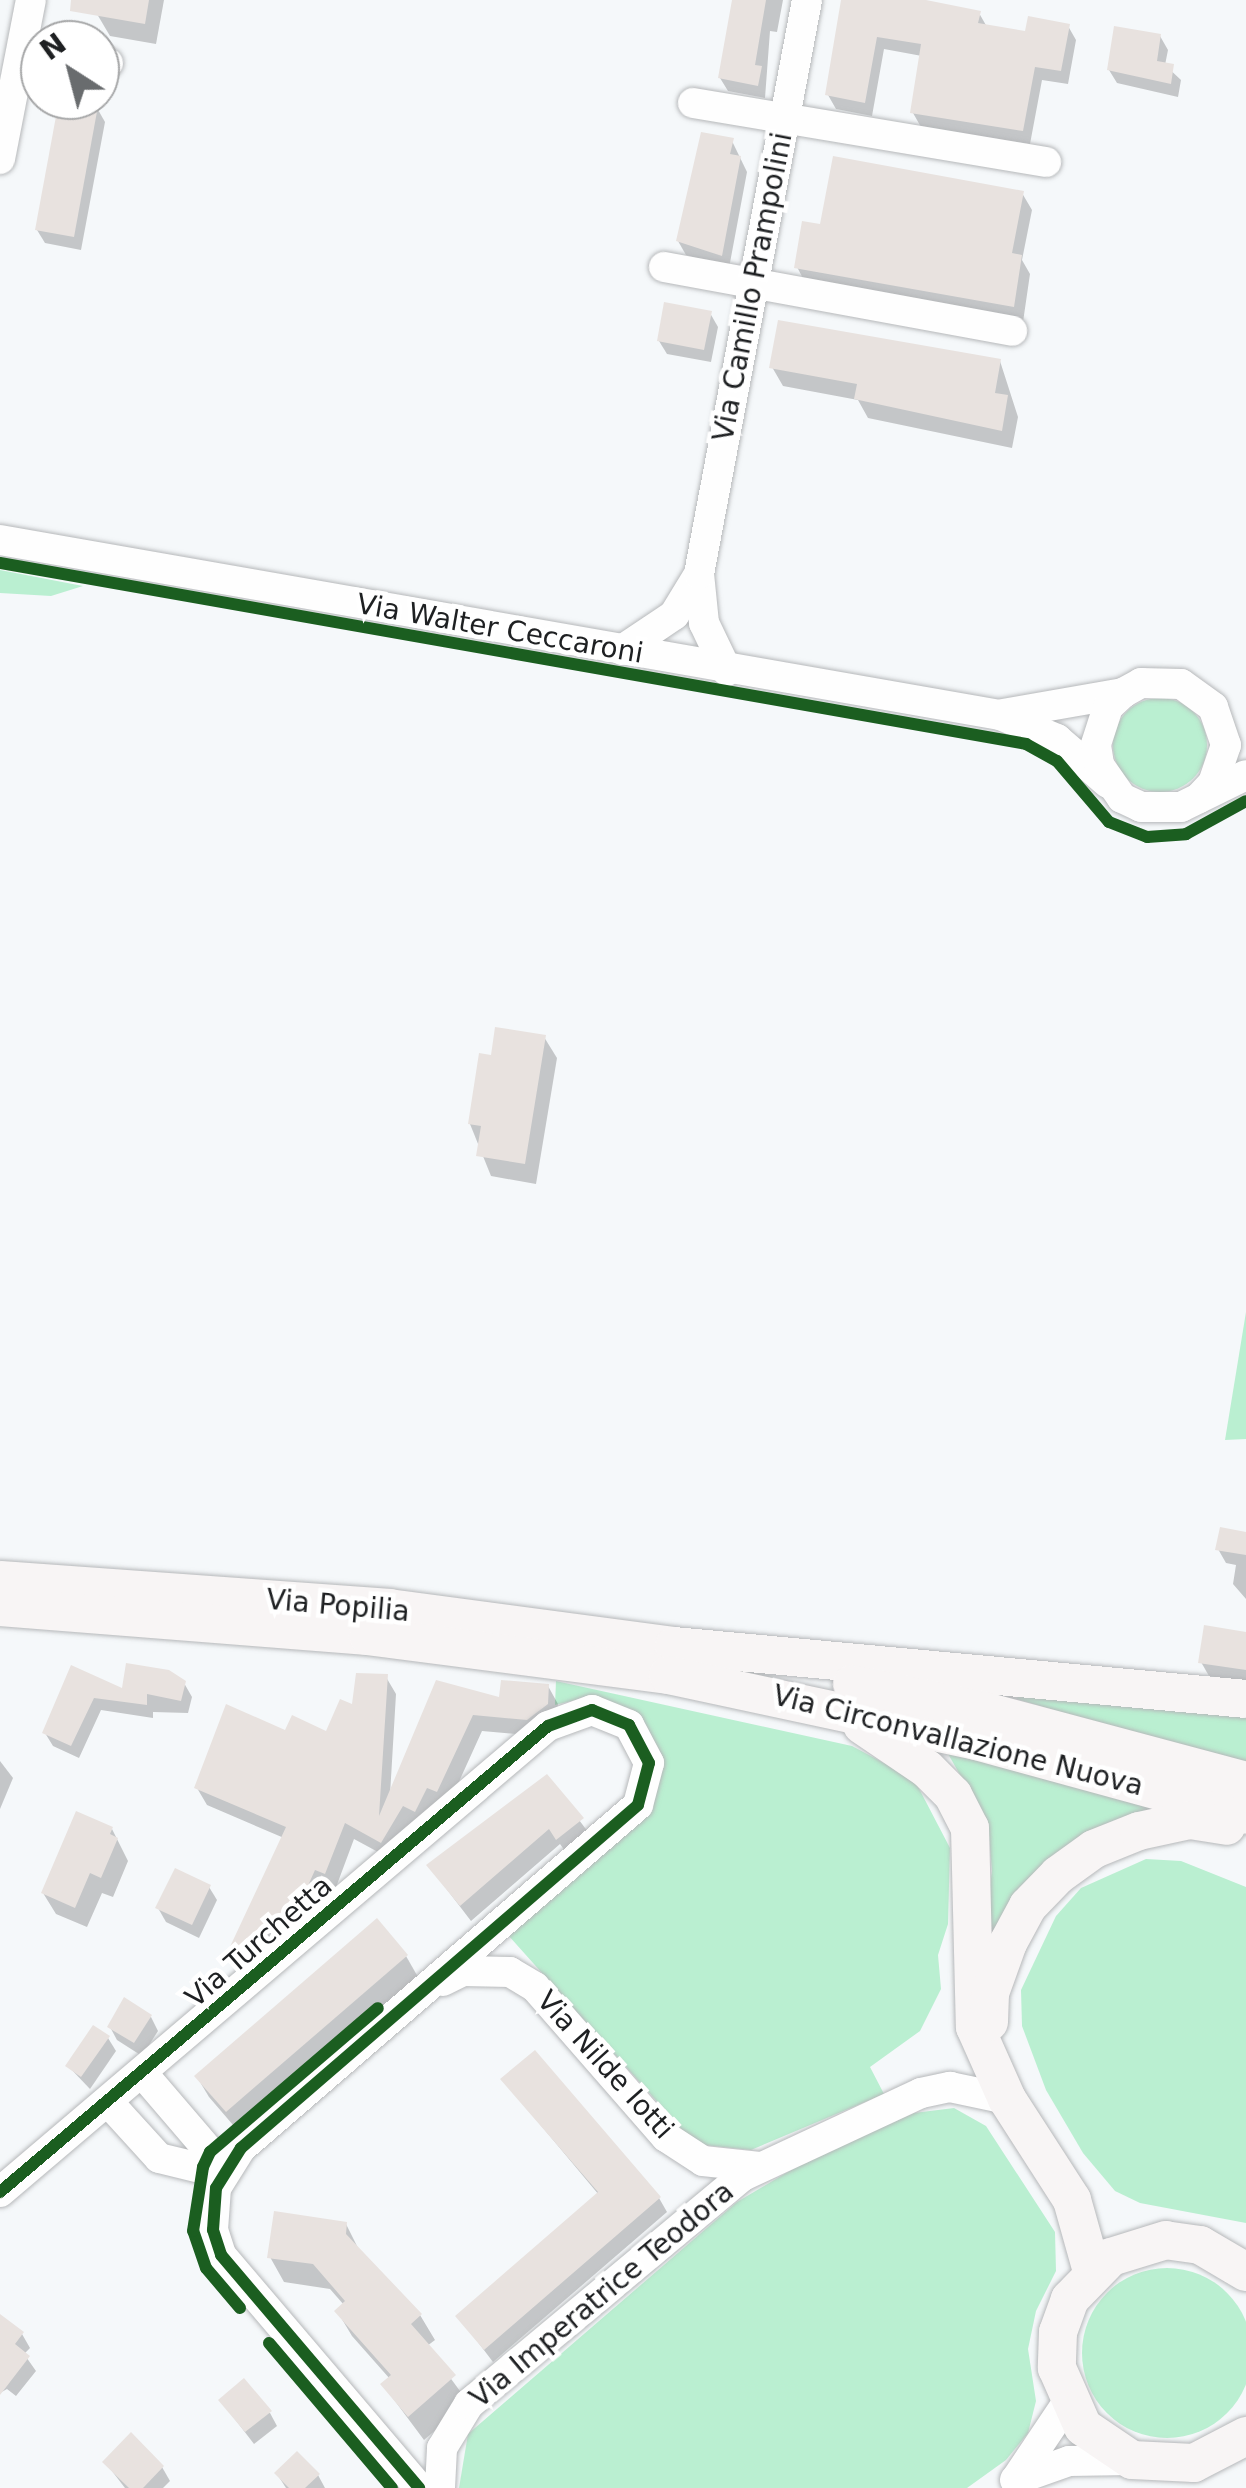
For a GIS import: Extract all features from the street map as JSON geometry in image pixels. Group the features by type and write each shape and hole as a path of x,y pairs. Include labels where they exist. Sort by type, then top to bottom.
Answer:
{"main road":[{"name":"Via Popilia","path":"0,1580 389,1608 671,1660"},
{"name":"Via Popilia","path":"0,1607 671,1660"},
{"path":"671,1660 1246,1699"},
{"name":"Via Circonvallazione Nuova","path":"671,1660 824,1706 1246,1815"},
{"name":"Via Circonvallazione Nuova","path":"671,1660 985,1711 1246,1782"},
{"path":"824,1706 882,1735 927,1769 954,1796 970,1828 975,1853 970,1994 1007,2099 1072,2200 1092,2270"},
{"path":"988,2054 990,1992 1008,1943 1028,1906 1058,1876 1094,1849 1139,1831 1190,1820 1246,1831"},
{"path":"1072,2200 1131,2247"},
{"path":"1238,2452 1163,2466 1132,2460 1106,2447 1067,2403 1057,2368 1058,2332 1070,2298 1092,2270 1131,2247 1166,2240 1200,2245 1246,2272"}],"street":[{"name":"Via Camillo Prampolini","path":"728,672 704,622 698,574 807,0"},
{"path":"0,159 20,47"},
{"path":"694,102 1046,162"},
{"path":"664,267 1012,331"},
{"name":"Via Walter Ceccaroni","path":"0,540 728,672 1000,715 1057,738 1141,807 1181,807 1246,775"},
{"name":"Via Camillo Prampolini","path":"622,650 674,615 698,574"},
{"name":"Via Walter Ceccaroni","path":"1000,715 1123,693 1141,684 1181,684 1246,729"},
{"path":"1108,783 1099,766 1097,735 1108,707 1123,693"},
{"path":"1199,798 1222,765 1226,745 1214,707"},
{"name":"Via Turchetta","path":"0,2192 144,2074 548,1726 570,1712 614,1715 644,1745 648,1785 638,1805 427,1988"},
{"name":"Via Nilde Iotti","path":"427,1988 463,1971 510,1972 534,1988 666,2137 704,2160 760,2167"},
{"path":"419,2488 221,2254 212,2206 225,2167 427,1988"},
{"path":"144,2074 225,2167"},
{"path":"760,2167 921,2092 950,2087 1007,2099"},
{"path":"109,2103 158,2158 225,2167"},
{"name":"Via Imperatrice Teodora","path":"440,2488 442,2448 469,2404 680,2223 760,2167"},
{"path":"1010,2484 1067,2403"},
{"path":"1010,2484 1069,2461 1132,2460"}],"green space":[{"path":"0,570 83,586 51,596 0,593"},
{"path":"1160,698 1178,701 1194,711 1204,727 1204,763 1194,779 1178,789 1160,792 1142,789 1126,779 1116,763 1113,745 1116,727 1126,711 1142,701"},
{"path":"1246,1312 1246,1439 1225,1440"},
{"path":"556,1681 852,1746 914,1779 950,1848 948,1924 938,1955 941,1989 920,2031 870,2067 884,2094 751,2150 704,2145 686,2134 508,1935 657,1774 588,1697 555,1705"},
{"path":"1019,1692 1246,1713 1246,1768 1017,1699"},
{"path":"947,1752 1158,1807 981,1950 992,1871 988,1824"},
{"path":"1146,1859 1181,1861 1246,1887 1246,2223 1140,2203 1115,2191 1083,2153 1046,2090 1022,2026 1021,1990 1056,1916 1081,1888"},
{"path":"954,2108 986,2126 1055,2232 1056,2271 1036,2311 1028,2349 1036,2401 1028,2433 1006,2460 967,2488 459,2488 468,2434 737,2202 808,2160 914,2113"},
{"path":"1167,2268 1200,2274 1227,2293 1246,2320 1252,2353 1246,2386 1227,2413 1200,2432 1167,2438 1134,2432 1107,2413 1088,2386 1082,2353 1088,2320 1107,2293 1134,2274"}],"building":[{"path":"71,0 149,0 145,24 70,11"},
{"path":"732,0 766,0 755,65 762,66 758,86 718,78"},
{"path":"841,0 926,0 981,11 978,23 1025,31 1028,16 1070,24 1061,71 1035,67 1023,131 910,113 921,44 877,37 865,103 825,95"},
{"path":"1114,26 1161,34 1157,61 1174,64 1171,84 1107,70"},
{"path":"55,120 95,120 74,237 35,230"},
{"path":"701,132 734,138 730,154 741,156 722,256 676,241"},
{"path":"833,156 1024,191 1012,253 1022,255 1014,307 794,268 802,221 820,224"},
{"path":"664,302 712,311 704,350 657,341"},
{"path":"778,320 1001,359 995,393 1008,395 1002,431 854,399 857,384 769,368"},
{"path":"495,1027 546,1035 525,1164 476,1156 481,1126 468,1124 479,1053 491,1055"},
{"path":"1220,1527 1246,1532 1246,1555 1215,1550"},
{"path":"1204,1625 1246,1632 1246,1670 1198,1663"},
{"path":"126,1663 169,1670 186,1681 181,1701 147,1694 147,1705 94,1698 71,1746 42,1733 71,1665 122,1688"},
{"path":"356,1673 388,1674 379,1816 436,1680 499,1697 501,1680 549,1684 548,1704 527,1720 473,1715 437,1792 427,1788 415,1812 403,1806 381,1843 345,1823 325,1874 315,1870 297,1910 291,1908 245,1959 228,1951 286,1827 194,1788 226,1704 285,1730 292,1715 326,1731 340,1699 352,1704"},
{"path":"547,1774 584,1818 556,1840 549,1829 460,1906 426,1865"},
{"path":"76,1811 113,1827 110,1834 118,1838 101,1878 90,1873 75,1908 41,1893"},
{"path":"175,1868 211,1885 192,1925 155,1908"},
{"path":"377,1918 408,1955 226,2112 194,2076"},
{"path":"124,1997 152,2015 134,2043 107,2027"},
{"path":"93,2025 110,2036 81,2077 65,2066"},
{"path":"535,2050 661,2197 484,2350 455,2316 598,2192 500,2079"},
{"path":"274,2211 347,2222 346,2234 422,2314 411,2324 456,2375 408,2417 380,2384 391,2375 334,2311 345,2301 313,2264 267,2258"},
{"path":"0,2314 24,2332 15,2344 30,2356 0,2395"},
{"path":"244,2378 272,2411 245,2432 218,2400"},
{"path":"131,2432 164,2466 143,2488 129,2488 102,2462"},
{"path":"297,2451 320,2474 305,2488 289,2488 274,2473"}],"cycle path":[{"path":"0,563 1026,744 1057,761 1109,822 1147,837 1186,834 1246,801"},
{"path":"0,2192 548,1726 592,1710 629,1725 649,1763 638,1805 241,2148 216,2188 213,2230 221,2255 419,2488"},
{"path":"240,2308 206,2268 193,2231 203,2167 210,2152 378,2008"},
{"path":"269,2343 392,2488"}]}
